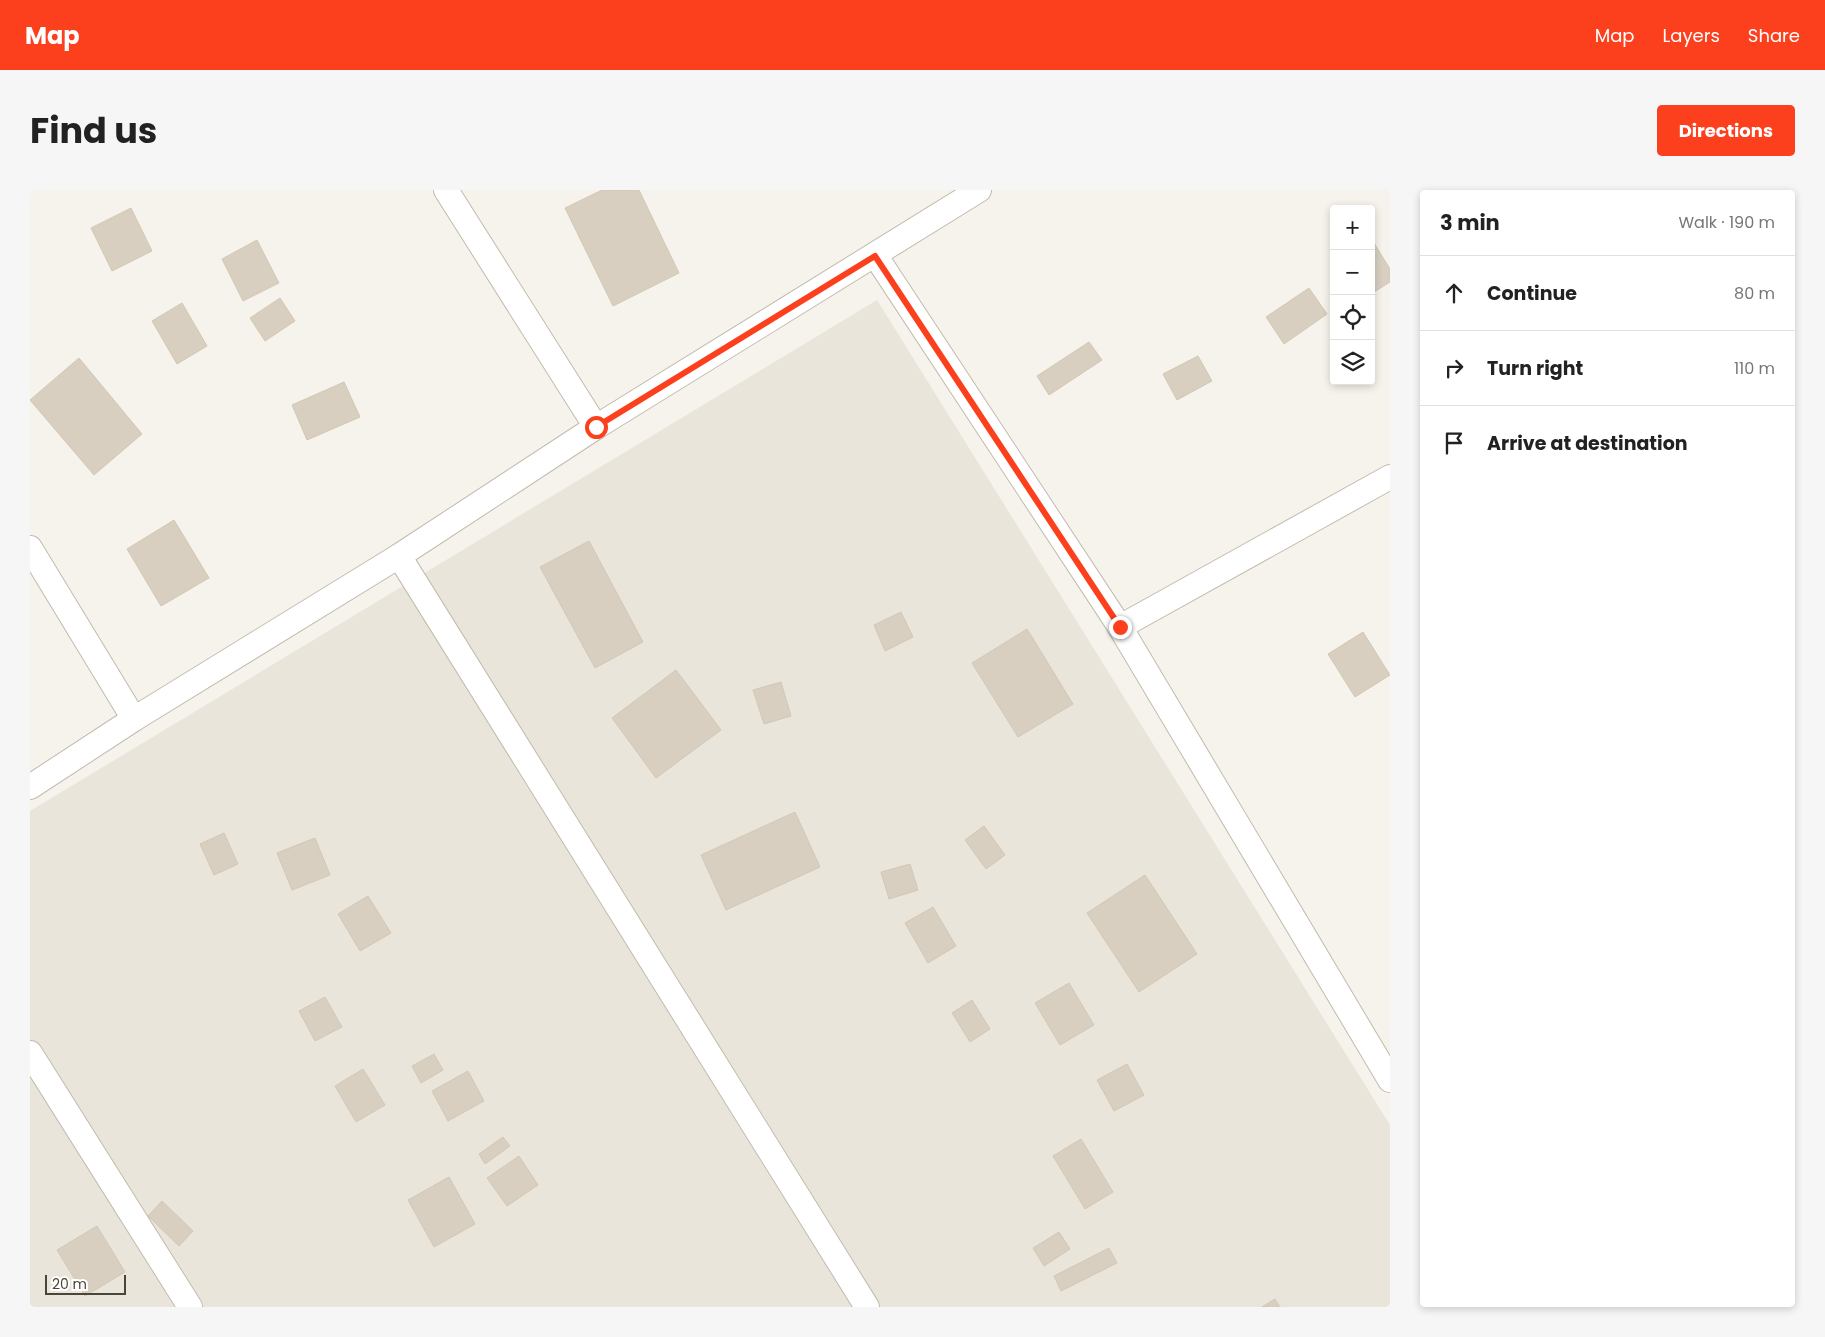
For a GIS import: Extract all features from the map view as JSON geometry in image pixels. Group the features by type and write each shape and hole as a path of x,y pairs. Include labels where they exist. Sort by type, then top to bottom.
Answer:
{"street":[{"path":"446,190 596,427"},
{"path":"30,787 134,719 399,556 596,427 979,190"},
{"path":"875,256 1120,627 1390,1080"},
{"path":"1120,627 1390,477"},
{"path":"30,548 134,719"},
{"path":"399,556 866,1307"},
{"path":"30,1053 190,1307"}],"shaded area":[{"path":"877,300 1390,1125 1390,1307 30,1307 30,811"}],"building":[{"path":"602,190 639,190 679,273 613,306 565,208"},
{"path":"131,208 152,251 112,271 91,228"},
{"path":"257,240 279,283 243,301 222,259"},
{"path":"1375,245 1390,269 1390,282 1375,291"},
{"path":"1309,288 1327,314 1284,344 1266,317"},
{"path":"280,298 295,321 265,341 250,318"},
{"path":"182,303 207,346 177,364 152,321"},
{"path":"1089,342 1102,360 1049,395 1037,376"},
{"path":"1198,356 1212,381 1177,400 1163,374"},
{"path":"79,358 142,434 94,475 30,400"},
{"path":"344,382 360,417 307,440 292,405"},
{"path":"174,520 209,578 161,606 127,549"},
{"path":"589,541 643,642 595,668 540,567"},
{"path":"901,612 913,637 885,651 874,625"},
{"path":"1027,629 1073,704 1018,737 972,663"},
{"path":"1363,632 1390,675 1355,697 1328,654"},
{"path":"676,670 721,730 656,778 612,718"},
{"path":"781,682 791,716 764,724 753,690"},
{"path":"795,812 820,867 726,910 701,855"},
{"path":"984,826 1005,855 986,869 965,840"},
{"path":"224,833 238,864 214,875 200,844"},
{"path":"315,838 330,875 292,890 277,853"},
{"path":"910,864 918,890 889,899 881,872"},
{"path":"1145,875 1197,954 1139,992 1087,913"},
{"path":"368,896 391,933 360,951 338,914"},
{"path":"933,907 956,946 928,963 905,923"},
{"path":"1069,983 1094,1025 1060,1045 1035,1003"},
{"path":"325,997 342,1027 315,1041 299,1011"},
{"path":"972,1000 990,1029 970,1042 952,1013"},
{"path":"434,1054 443,1070 421,1083 412,1066"},
{"path":"1127,1064 1144,1095 1114,1111 1097,1080"},
{"path":"363,1069 385,1105 356,1122 335,1086"},
{"path":"468,1071 484,1101 448,1121 432,1091"},
{"path":"503,1137 510,1146 485,1164 479,1154"},
{"path":"1081,1139 1113,1192 1085,1209 1053,1156"},
{"path":"519,1156 538,1185 507,1206 487,1178"},
{"path":"449,1177 475,1224 434,1247 408,1200"},
{"path":"162,1201 193,1231 179,1246 148,1216"},
{"path":"97,1226 125,1272 85,1296 57,1250"},
{"path":"1059,1232 1070,1249 1044,1266 1033,1248"},
{"path":"1109,1248 1117,1263 1061,1291 1054,1276"},
{"path":"1275,1299 1280,1307 1262,1307"}],"route":[{"path":"596,427 875,256 1120,627"}]}
